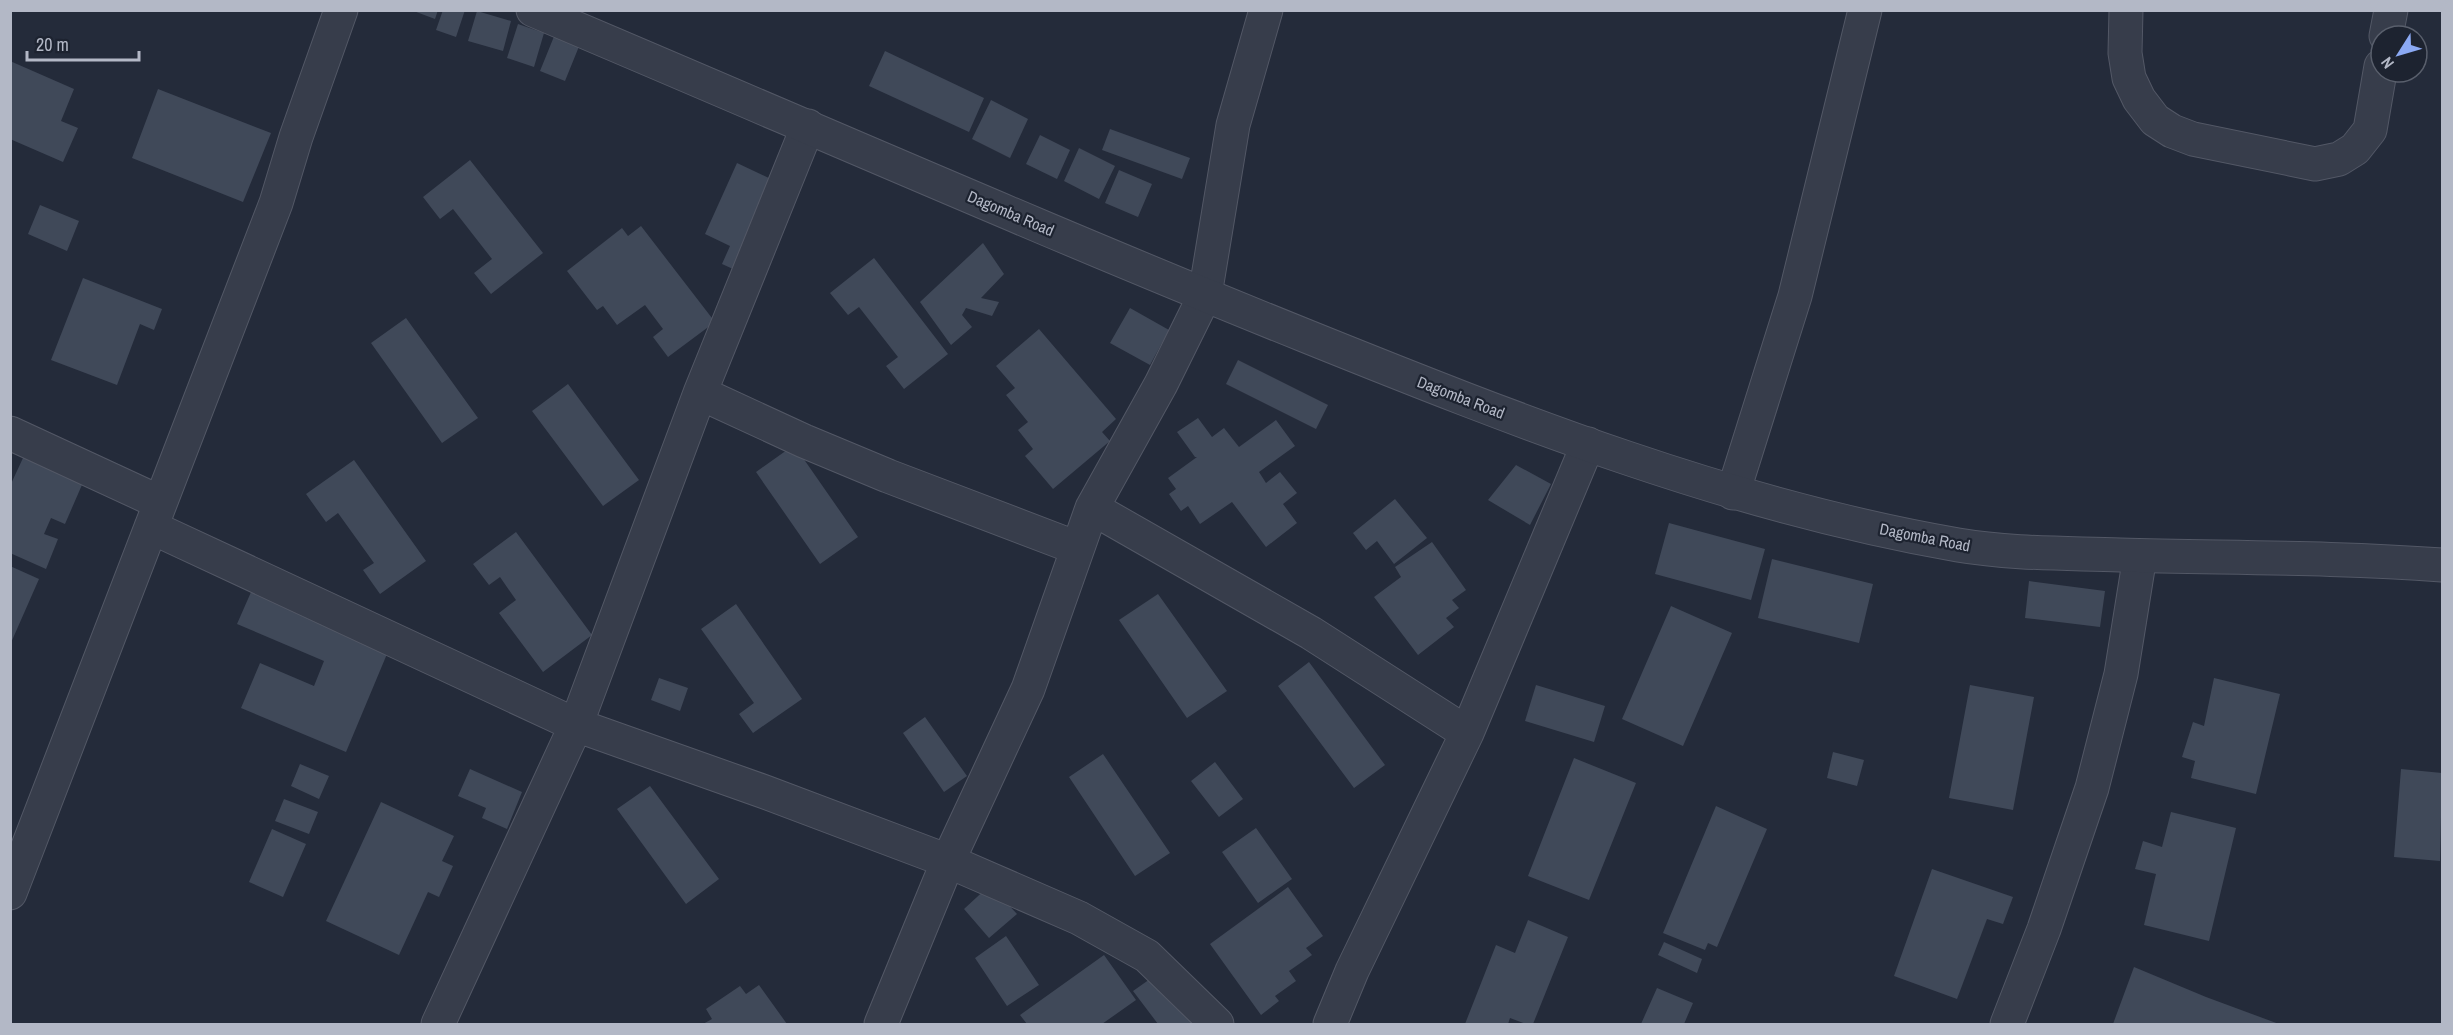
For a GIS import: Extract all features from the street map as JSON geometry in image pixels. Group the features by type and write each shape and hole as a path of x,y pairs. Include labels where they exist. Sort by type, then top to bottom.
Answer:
{"street":[{"path":"10,893 276,203 296,137 341,10"},
{"name":"Dagomba Road","path":"533,10 1205,295 1404,376 1588,444 1733,493 1963,546 2048,553 2442,565"},
{"path":"881,1024 948,861 1028,689 1092,508 1161,384 1205,295 1233,125 1266,10"},
{"path":"1733,493 1795,296 1865,10"},
{"path":"2126,10 2126,52 2129,78 2139,99 2155,120 2172,131 2193,139 2315,164 2339,159 2355,149 2370,130 2378,84"},
{"path":"438,1024 576,724 700,393 808,126"},
{"path":"700,393 888,476 1077,548"},
{"path":"10,433 155,514 576,724 948,861 1079,918 1147,956 1217,1024"},
{"path":"1330,1024 1352,971 1467,733 1588,444"},
{"path":"1092,508 1311,633 1467,733"},
{"path":"2007,1024 2048,918 2092,788 2121,674 2140,556"}],"building":[{"path":"411,10 438,10 435,19"},
{"path":"443,10 465,10 456,37 436,30"},
{"path":"477,11 511,21 503,51 468,41"},
{"path":"518,24 544,33 534,67 507,58"},
{"path":"555,34 580,44 565,81 540,71"},
{"path":"885,51 984,98 969,132 869,86"},
{"path":"10,61 74,89 61,121 78,128 63,162 10,139"},
{"path":"158,89 271,133 243,202 132,158"},
{"path":"991,100 1028,119 1010,158 972,139"},
{"path":"1110,129 1190,158 1182,179 1102,150"},
{"path":"1040,135 1070,150 1057,179 1026,164"},
{"path":"1079,148 1115,166 1099,199 1064,181"},
{"path":"470,160 543,253 491,294 474,273 492,259 453,209 440,219 423,197"},
{"path":"737,163 773,180 744,274 722,264 730,246 705,234"},
{"path":"1119,170 1152,184 1138,217 1105,203"},
{"path":"40,205 79,221 67,251 28,234"},
{"path":"641,226 715,322 668,357 653,337 663,329 645,305 617,325 603,306 597,310 567,271 622,228 628,236"},
{"path":"983,243 1004,274 981,298 999,302 992,316 966,308 962,315 972,327 951,345 920,302"},
{"path":"874,258 948,354 904,389 886,366 898,357 859,307 848,315 830,293"},
{"path":"83,278 162,309 154,330 140,324 117,385 51,360"},
{"path":"1130,308 1169,330 1150,365 1110,343"},
{"path":"406,318 478,418 442,443 371,343"},
{"path":"1039,329 1116,419 1102,432 1110,441 1053,489 1025,456 1033,449 1018,430 1028,422 1006,395 1015,388 996,366"},
{"path":"1238,360 1328,405 1316,429 1226,384"},
{"path":"568,384 639,480 603,506 532,411"},
{"path":"1198,418 1212,437 1224,428 1239,447 1276,420 1295,446 1259,472 1266,483 1280,472 1297,493 1283,504 1297,523 1266,547 1232,502 1200,524 1188,506 1181,511 1169,494 1176,489 1168,478 1197,457 1177,432"},
{"path":"29,445 88,471 65,524 51,518 44,534 58,539 46,569 10,553 10,486"},
{"path":"794,445 858,537 820,564 756,472"},
{"path":"354,460 426,561 380,594 363,570 374,563 338,513 326,522 306,494"},
{"path":"1516,465 1551,484 1530,525 1488,500"},
{"path":"1395,499 1427,538 1394,564 1377,541 1366,550 1353,533"},
{"path":"1669,523 1765,549 1751,600 1655,574"},
{"path":"516,532 592,635 543,672 499,613 516,600 500,577 489,585 473,564"},
{"path":"1432,542 1466,590 1452,600 1459,608 1446,618 1454,627 1418,655 1374,597 1401,577 1395,567"},
{"path":"1772,559 1873,584 1859,643 1758,618"},
{"path":"10,566 39,579 10,645"},
{"path":"2029,581 2105,591 2100,627 2025,618"},
{"path":"255,583 392,642 346,752 241,708 260,663 314,686 324,661 237,624"},
{"path":"1158,594 1227,691 1187,718 1119,620"},
{"path":"736,604 802,699 753,733 739,714 754,703 701,629"},
{"path":"1671,606 1732,633 1683,746 1622,719"},
{"path":"1309,662 1385,765 1354,788 1278,686"},
{"path":"659,678 688,688 680,711 651,700"},
{"path":"2214,678 2280,694 2256,794 2191,778 2195,761 2182,757 2193,722 2204,726"},
{"path":"1536,685 1605,706 1594,742 1525,721"},
{"path":"1970,685 2034,697 2013,810 1949,798"},
{"path":"925,717 967,776 944,792 903,733"},
{"path":"1833,752 1864,760 1857,786 1827,778"},
{"path":"1103,754 1170,853 1135,876 1069,777"},
{"path":"1574,758 1636,783 1589,900 1528,876"},
{"path":"1215,762 1243,799 1219,817 1191,781"},
{"path":"300,764 329,776 319,799 291,786"},
{"path":"470,769 522,792 507,829 482,818 486,808 458,796"},
{"path":"2401,769 2442,773 2440,861 2394,857"},
{"path":"650,786 719,879 686,904 617,809"},
{"path":"284,799 318,812 309,834 275,821"},
{"path":"381,802 454,836 442,861 453,866 439,897 428,892 399,955 326,921"},
{"path":"1716,806 1767,829 1717,947 1708,943 1705,950 1663,933"},
{"path":"2171,812 2236,828 2209,941 2144,925 2156,874 2135,869 2143,841 2162,847"},
{"path":"1256,828 1292,879 1258,903 1222,852"},
{"path":"272,829 306,844 283,897 249,882"},
{"path":"1932,869 2013,897 2003,924 1987,919 1957,999 1894,976"},
{"path":"990,885 1017,914 989,938 964,909"},
{"path":"1288,887 1323,936 1306,948 1312,955 1289,971 1296,981 1275,996 1279,1001 1261,1015 1210,944"},
{"path":"1528,920 1568,937 1533,1024 1510,1018 1508,1024 1465,1024 1496,945 1515,953"},
{"path":"1006,936 1039,985 1007,1006 975,958"},
{"path":"1664,942 1702,959 1697,973 1658,955"},
{"path":"1104,955 1136,1000 1102,1024 1027,1024 1020,1015"},
{"path":"2134,967 2206,997 2279,1024 2113,1024"},
{"path":"1160,972 1197,1024 1158,1024 1133,991"},
{"path":"759,985 787,1024 703,1024 712,1019 706,1009 740,986 746,994"},
{"path":"1657,988 1693,1003 1684,1024 1641,1024"}]}
